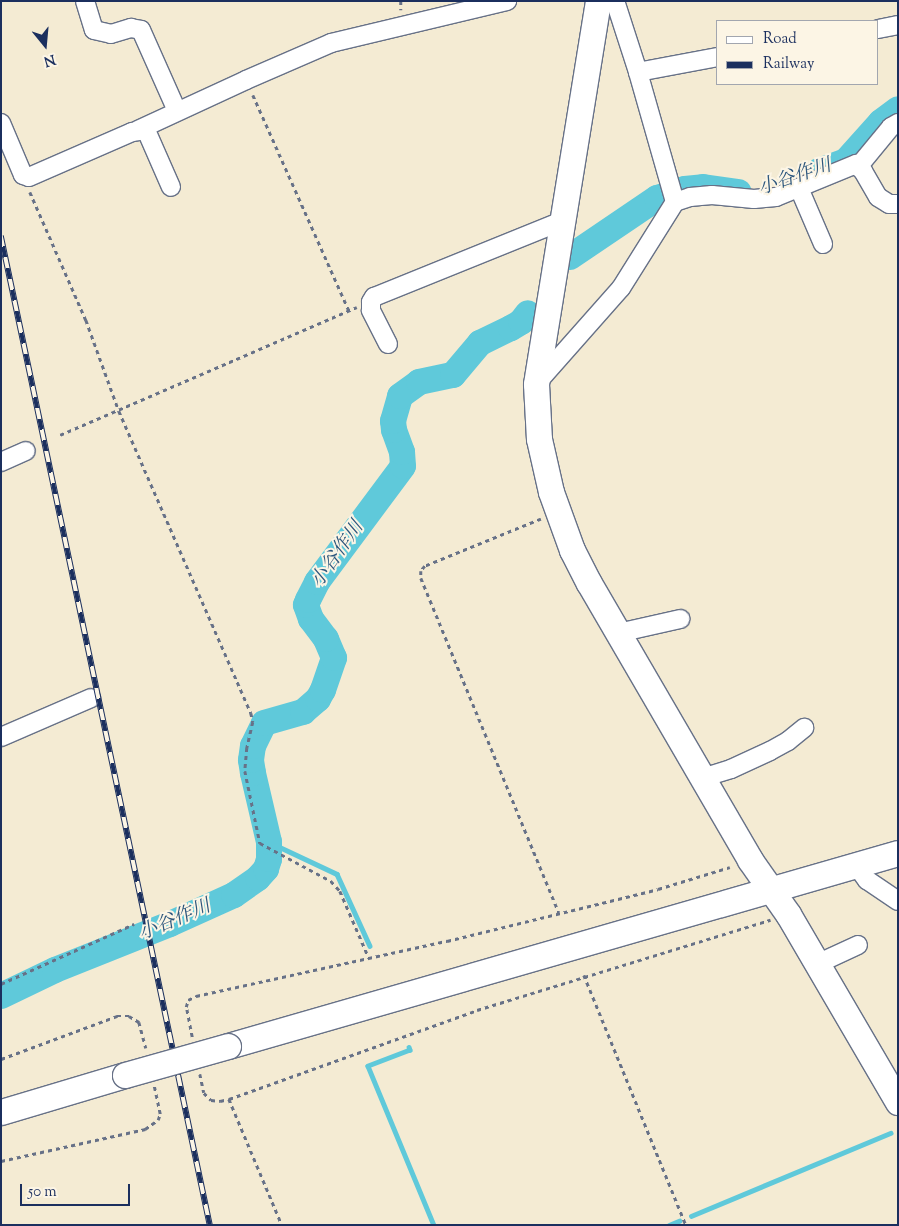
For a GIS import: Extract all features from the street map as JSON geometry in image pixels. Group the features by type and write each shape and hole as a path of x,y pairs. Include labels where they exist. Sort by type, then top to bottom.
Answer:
{"street":[{"path":"85,1 94,30 111,34 131,28 141,30 177,111"},
{"path":"1,123 23,175 29,177 138,130 246,80 348,38 507,1"},
{"path":"598,1 536,384 535,404 542,454 558,512 572,550 750,860 817,964 898,1102"},
{"path":"536,384 621,288 673,195 638,72 615,1"},
{"path":"879,29 898,25"},
{"path":"638,72 716,57"},
{"path":"858,166 891,127 898,124"},
{"path":"138,130 146,130 148,132 171,187"},
{"path":"673,195 712,195 754,200 776,197 856,164 863,171 878,197 890,204 898,204"},
{"path":"799,188 823,244"},
{"path":"388,344 372,312 371,302 376,296 562,221"},
{"path":"1,462 26,451"},
{"path":"618,633 680,619"},
{"path":"1,737 92,698"},
{"path":"702,778 731,769 770,751 788,741 804,728"},
{"path":"1,1112 898,852"},
{"path":"856,865 867,880 898,902"},
{"path":"817,964 858,945"}],"path":[{"path":"246,80 349,311"},
{"path":"23,175 86,320 119,411 251,713 253,722 247,748 245,771 260,843 282,857 331,881 340,891 369,958"},
{"path":"60,435 371,302"},
{"path":"558,512 425,566 421,571 421,578 559,913"},
{"path":"1,984 134,924"},
{"path":"584,975 686,1225"},
{"path":"229,1099 282,1225"}],"waterway":[{"name":"小谷作川","path":"819,171 846,161 881,122 898,109"},
{"name":"小谷作川","path":"570,257 657,198 685,189 703,187 739,192"},
{"name":"小谷作川","path":"1,996 55,970 170,924 234,895 258,878 266,869 269,859 269,842 253,773 251,760 253,746 264,723 303,712 318,699 323,690 334,658 326,639 311,619 306,605 317,582 403,466 402,452 394,430 393,421 400,396 419,382 453,375 480,343 521,322 528,313"},
{"path":"269,842 337,874 370,946"},
{"path":"409,1047 410,1050 368,1066 434,1225"},
{"path":"691,1216 890,1133"},
{"path":"669,1225 679,1221"}],"railway":[{"path":"1,236 210,1225"}]}
